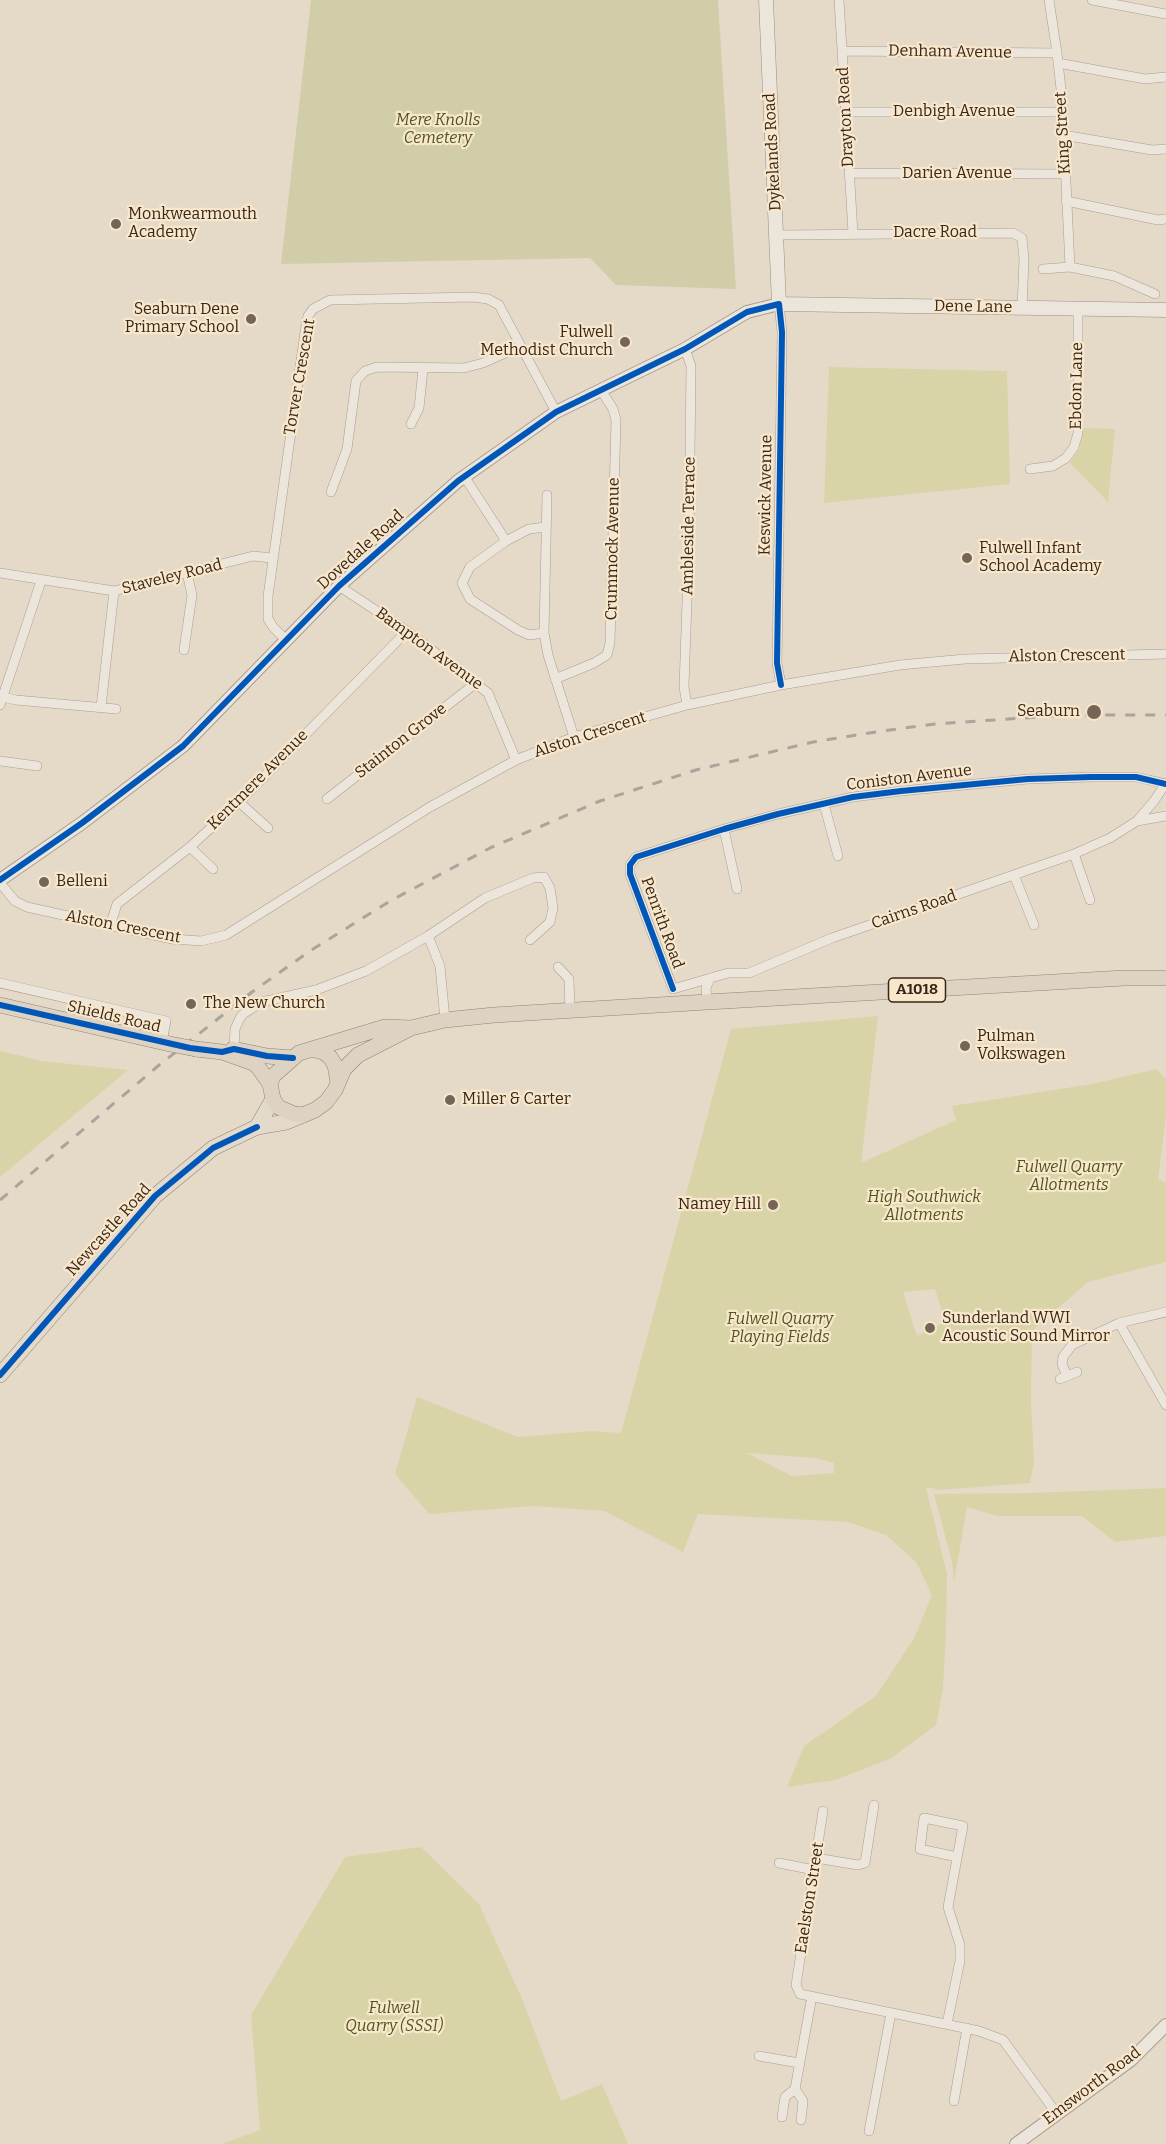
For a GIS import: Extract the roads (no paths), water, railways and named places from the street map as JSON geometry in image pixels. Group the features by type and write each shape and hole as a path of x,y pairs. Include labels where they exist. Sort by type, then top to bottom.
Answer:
{"highway":[{"name":"A1018","path":"338,1082 349,1063 358,1055 411,1028 445,1020 707,1002 1124,978 1166,978"},
{"name":"Shields Road","path":"0,1005 196,1049 228,1050"},
{"name":"A1018","path":"312,1049 385,1027 411,1028"},
{"path":"228,1050 258,1066 278,1107 286,1112 303,1115 326,1102 335,1090 338,1082 335,1065 323,1052 312,1049 299,1053 278,1071 272,1092"},
{"path":"228,1050 293,1058"}],"main road":[{"name":"Dykelands Road","path":"766,0 780,304"},
{"name":"Dene Lane","path":"780,304 1166,310"},
{"path":"257,1127 272,1092"},
{"name":"Newcastle Road","path":"0,1375 155,1196 213,1148 257,1127 286,1122 303,1115"}],"street":[{"name":"Drayton Road","path":"839,0 853,233"},
{"name":"King Street","path":"1048,0 1058,58 1070,267"},
{"path":"1092,0 1166,14"},
{"name":"Denham Avenue","path":"842,51 1058,58 1145,78 1166,77"},
{"name":"Denbigh Avenue","path":"846,112 1062,111"},
{"path":"1063,135 1152,150 1166,149"},
{"name":"Darien Avenue","path":"849,173 1065,174"},
{"path":"1066,201 1158,220 1166,219"},
{"name":"Dacre Road","path":"777,234 1013,233 1022,238 1024,259 1022,308"},
{"path":"1043,269 1070,267 1114,276 1155,294"},
{"name":"Torver Crescent","path":"287,641 268,619 267,606 306,325 313,309 330,300 473,297 488,299 499,305 556,412"},
{"name":"Dovedale Road","path":"0,881 82,823 183,746 339,586 464,476 556,412 685,349 747,312 780,304"},
{"name":"Keswick Avenue","path":"780,304 782,332 777,663 781,685"},
{"name":"Ebdon Lane","path":"1029,468 1053,466 1066,458 1076,440 1078,308"},
{"path":"331,492 347,449 356,381 365,371 377,367 464,368 483,363 521,346"},
{"name":"Ambleside Terrace","path":"685,349 691,366 684,687 687,705"},
{"path":"411,424 419,408 423,369"},
{"name":"Crummock Avenue","path":"555,679 594,663 607,655 610,643 616,420 613,409 602,390"},
{"path":"464,476 506,541"},
{"path":"547,495 544,633 555,679 574,737"},
{"path":"544,633 529,634 518,630 470,599 462,583 470,567 506,541 529,529 546,526"},
{"name":"Staveley Road","path":"0,573 114,591 254,556 273,558"},
{"path":"184,650 192,595 187,573"},
{"path":"41,581 2,701 16,700 117,709"},
{"name":"Bampton Avenue","path":"339,586 407,631 488,693 516,760"},
{"path":"101,707 114,591"},
{"name":"Kentmere Avenue","path":"110,926 117,904 189,847 238,802 407,631"},
{"name":"Alston Crescent","path":"0,881 15,901 27,907 172,939 201,941 226,935 430,807 516,760 574,737 687,705 781,685 900,666 965,658 1166,654"},
{"name":"Stainton Grove","path":"327,799 476,683"},
{"path":"0,761 38,766"},
{"name":"Coniston Avenue","path":"630,865 636,857 724,829 853,797 1028,779 1136,777 1166,784"},
{"name":"Cairns Road","path":"673,989 728,973 749,973 832,938 1074,854 1110,838 1137,820 1166,784"},
{"path":"238,802 268,828"},
{"path":"824,804 838,856"},
{"name":"Cairns Road","path":"1137,820 1166,816"},
{"path":"724,829 737,889"},
{"path":"189,847 213,869"},
{"path":"1074,854 1090,900"},
{"name":"Penrith Road","path":"630,865 630,874 673,989"},
{"path":"1014,875 1034,925"},
{"path":"228,1050 240,1018 262,1002 316,990 366,971 428,936 485,898 532,878 544,877 550,888 553,908 550,922 530,940"},
{"path":"550,922 560,927"},
{"path":"428,936 440,966 445,1020"},
{"path":"558,967 574,978 570,1011"},
{"path":"707,1002 706,988 710,978"},
{"path":"0,983 166,1021 166,1043"},
{"path":"667,1005 673,989"},
{"path":"1077,1372 1064,1378 1062,1364 1067,1349 1072,1345 1119,1323 1166,1312"},
{"path":"1119,1323 1166,1405"},
{"path":"816,1858 860,1865 865,1863 874,1805"},
{"name":"Eaelston Street","path":"812,1996 800,1994 796,1985 823,1811"},
{"path":"947,2024 960,1962 960,1946 948,1907 963,1826 924,1818 920,1849 957,1857"},
{"path":"779,1863 814,1870"},
{"path":"782,2117 785,2097 795,2089 812,1996 967,2028 1003,2040 1057,2114"},
{"path":"869,2131 891,2013"},
{"name":"Emsworth Road","path":"1016,2144 1131,2060 1166,2025"},
{"path":"954,2101 967,2028"},
{"path":"759,2056 800,2063"},
{"path":"795,2089 803,2101 801,2120"}],"railway":[{"path":"0,1200 158,1066 252,992 310,951 390,901 490,848 600,801 696,770 813,742 882,731 935,724 1068,715 1166,715"}],"place":[{"name":"Monkwearmouth Academy","path":"116,224"},
{"name":"Seaburn Dene Primary School","path":"251,319"},
{"name":"Fulwell Methodist Church","path":"625,342"},
{"name":"Fulwell Infant School Academy","path":"967,558"},
{"name":"Seaburn","path":"1094,712"},
{"name":"Belleni","path":"44,882"},
{"name":"The New Church","path":"191,1004"},
{"name":"Pulman Volkswagen","path":"965,1046"},
{"name":"Miller & Carter","path":"450,1100"},
{"name":"Namey Hill","path":"773,1205"},
{"name":"Sunderland WWI Acoustic Sound Mirror","path":"930,1328"}],"park label":[{"name":"Mere Knolls Cemetery","path":"438,130"},
{"name":"Fulwell Quarry Allotments","path":"1069,1177"},
{"name":"High Southwick Allotments","path":"924,1207"},
{"name":"Fulwell Quarry Playing Fields","path":"780,1329"},
{"name":"Fulwell Quarry (SSSI)","path":"394,2018"}]}
